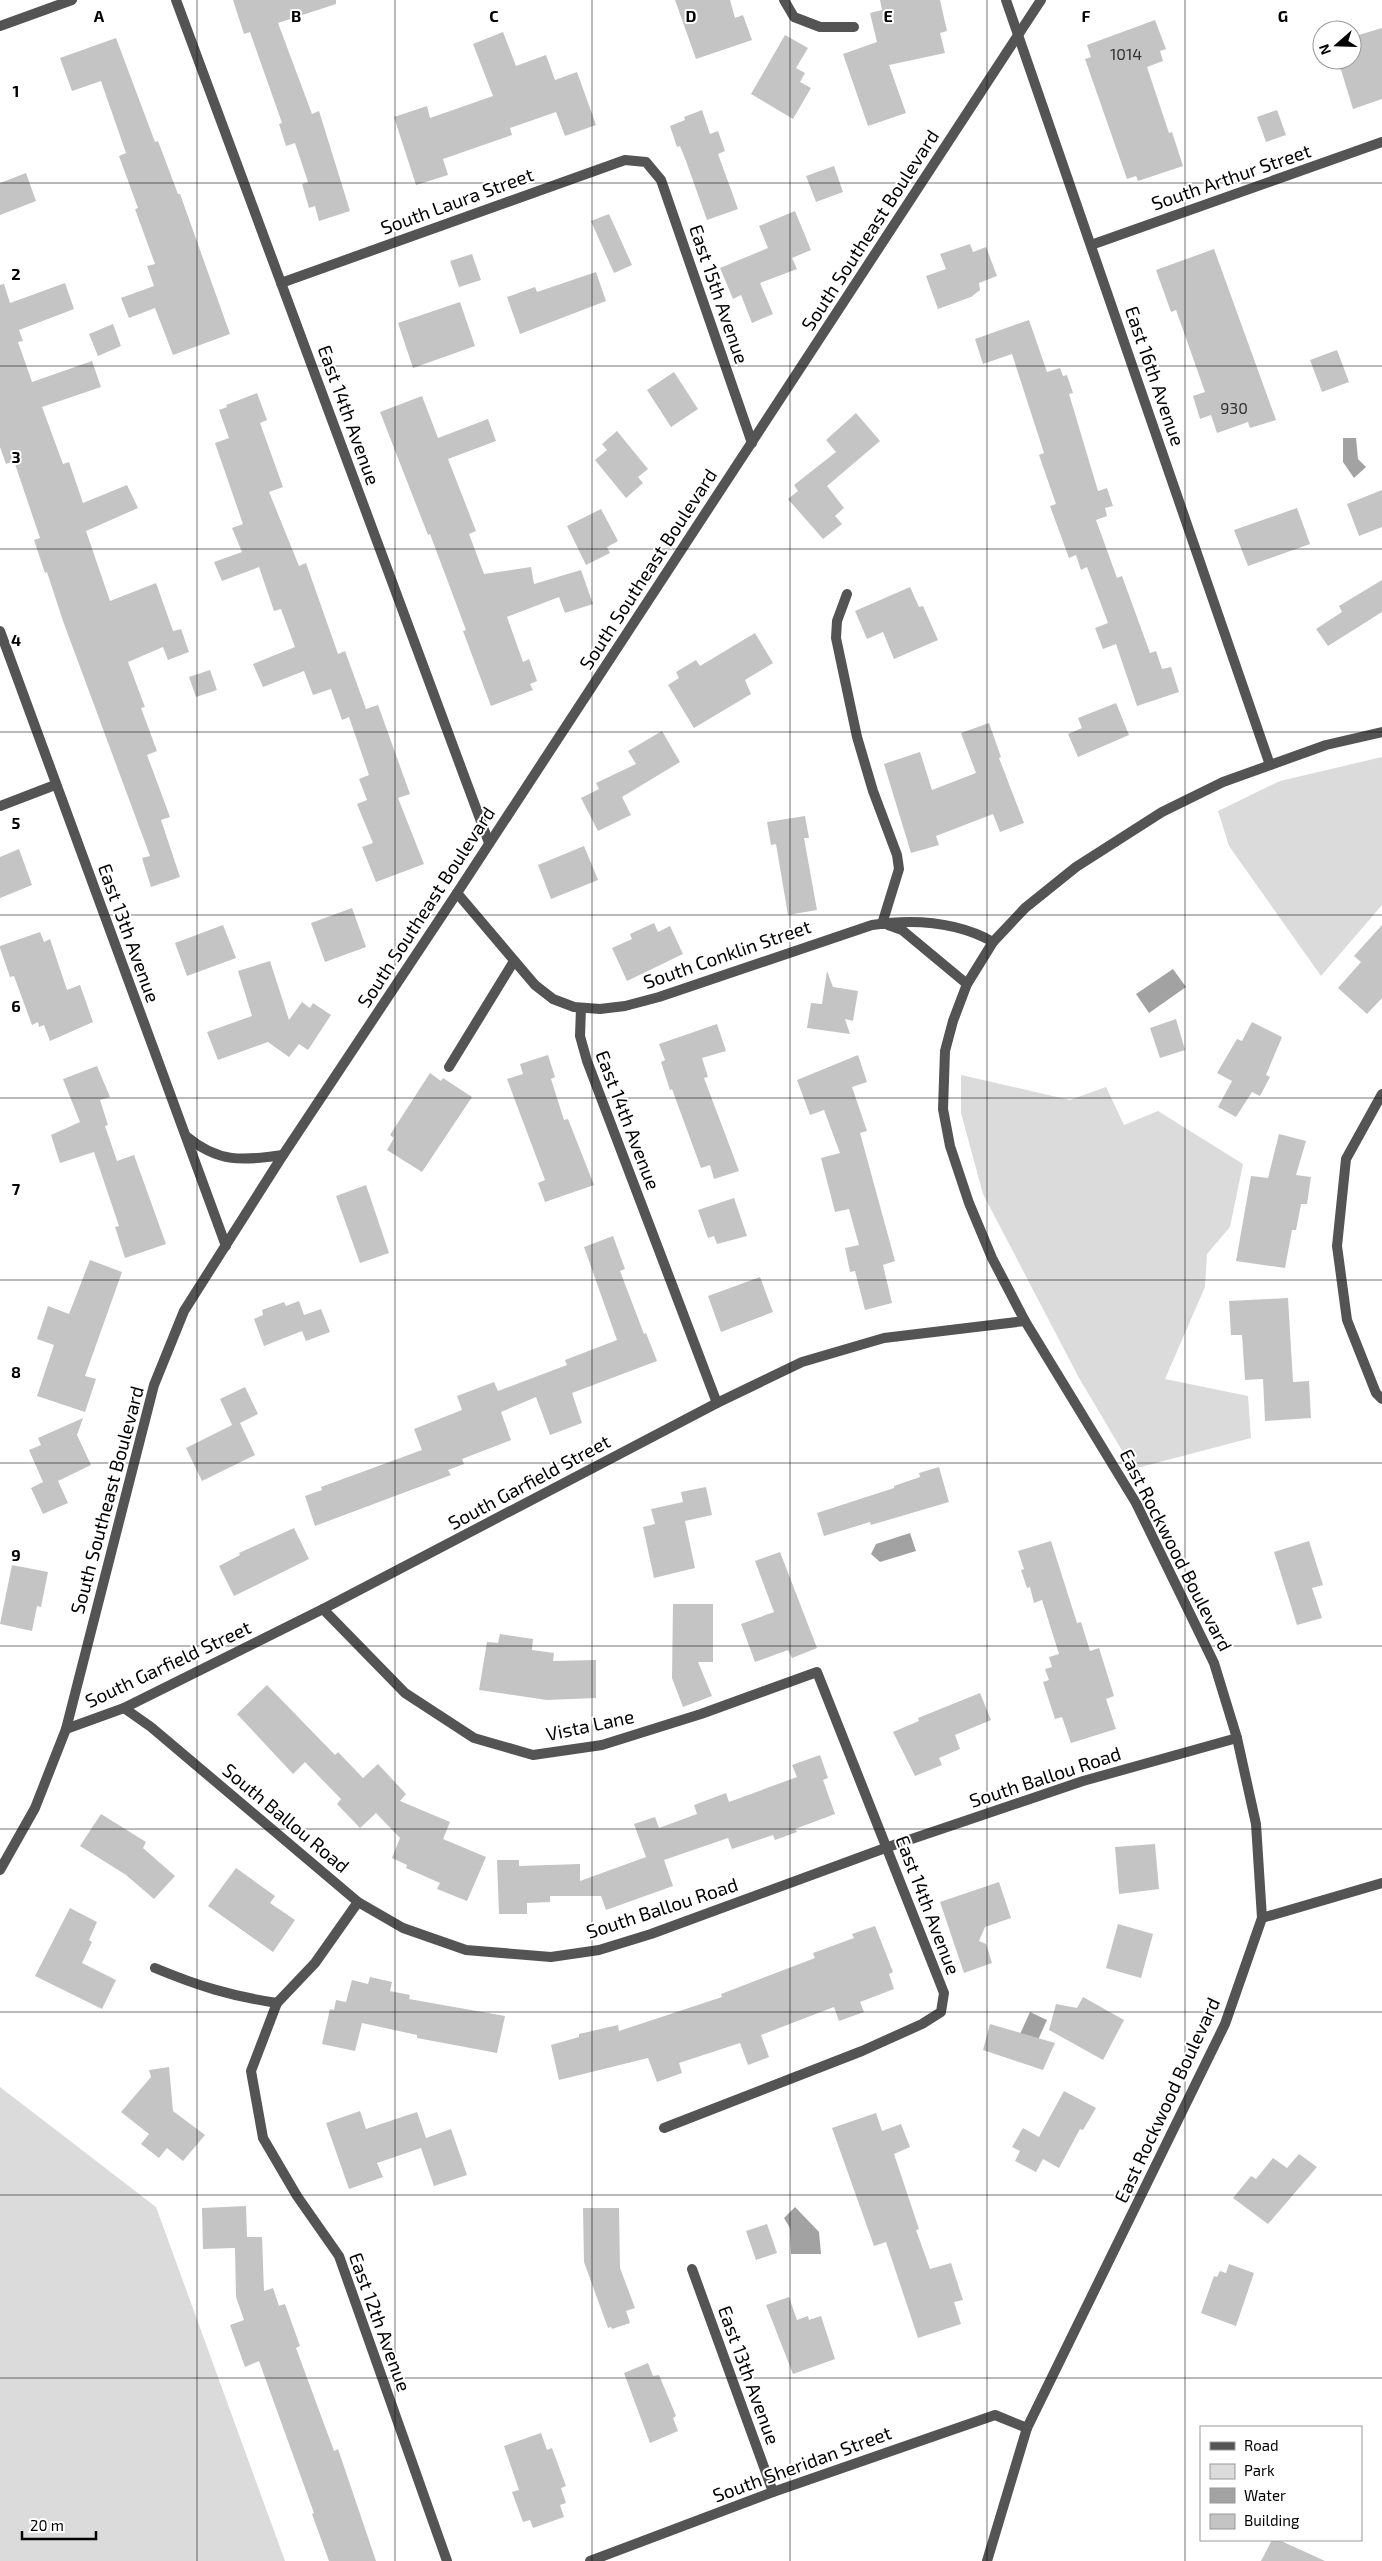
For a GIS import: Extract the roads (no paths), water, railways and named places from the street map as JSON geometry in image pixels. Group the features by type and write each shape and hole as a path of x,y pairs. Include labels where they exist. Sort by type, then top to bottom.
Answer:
{"street":[{"path":"0,26 72,0"},
{"name":"East 14th Avenue","path":"176,0 489,843"},
{"path":"784,0 794,17 820,27 854,28"},
{"name":"East 16th Avenue","path":"1006,0 1270,765"},
{"name":"South Southeast Boulevard","path":"0,1870 35,1808 66,1729 154,1385 184,1311 283,1155 457,893 1041,0"},
{"name":"South Arthur Street","path":"1091,245 1382,142"},
{"name":"South Laura Street","path":"281,283 625,160 646,162"},
{"name":"East 15th Avenue","path":"646,162 661,180 752,442"},
{"path":"847,594 837,621 836,638 857,737 873,791 897,856 898,869 882,924 902,930 967,984"},
{"name":"East 13th Avenue","path":"0,631 226,1246"},
{"name":"East Rockwood Boulevard","path":"987,2561 1027,2428 1226,2024 1262,1918 1256,1824 1237,1738 1214,1663 1136,1502 1025,1321 992,1258 958,1173 945,1122 942,1095 945,1051 953,1021 967,984 993,942 1042,893 1115,840 1189,798 1270,765 1326,745 1382,732"},
{"path":"0,806 55,785"},
{"path":"457,893 543,993 563,1004 581,1008"},
{"name":"South Conklin Street","path":"581,1008 613,1008 642,1002 853,930 882,924 933,924 973,932 993,942"},
{"path":"449,1067 514,960"},
{"name":"East 14th Avenue","path":"581,1008 580,1036 587,1061 718,1403"},
{"path":"1382,1094 1346,1159 1337,1246 1347,1320 1376,1393 1382,1399"},
{"path":"184,1134 202,1149 223,1158 249,1160 283,1155"},
{"name":"South Garfield Street","path":"66,1729 124,1708 323,1609 718,1403 802,1362 884,1338 1025,1321"},
{"name":"Vista Lane","path":"323,1609 405,1693 474,1738 533,1755 602,1745 701,1714 817,1672"},
{"name":"East 14th Avenue","path":"664,2128 862,2051 922,2024 940,2012 944,1993 888,1847 817,1672"},
{"name":"South Ballou Road","path":"124,1708 151,1727 358,1902 403,1928 466,1950 551,1957 599,1950 651,1934 888,1847 1083,1781 1237,1738"},
{"path":"1262,1918 1382,1883"},
{"name":"East 12th Avenue","path":"358,1902 315,1962 277,2003 251,2071 263,2138 296,2196 339,2256 447,2561"},
{"path":"155,1968 205,1988 237,1997 277,2003"},
{"name":"East 13th Avenue","path":"692,2270 774,2492"},
{"name":"South Sheridan Street","path":"590,2561 774,2492 995,2415 1027,2428"}],"water":[{"path":"1343,438 1356,438 1358,459 1366,467 1354,478 1343,462"},
{"path":"1173,969 1186,987 1149,1013 1136,994"},
{"path":"910,1533 916,1551 880,1562 871,1554 876,1544"},
{"path":"1030,2012 1047,2020 1033,2051 1016,2043"},
{"path":"795,2207 819,2232 821,2254 791,2254 790,2228 784,2218"}]}
